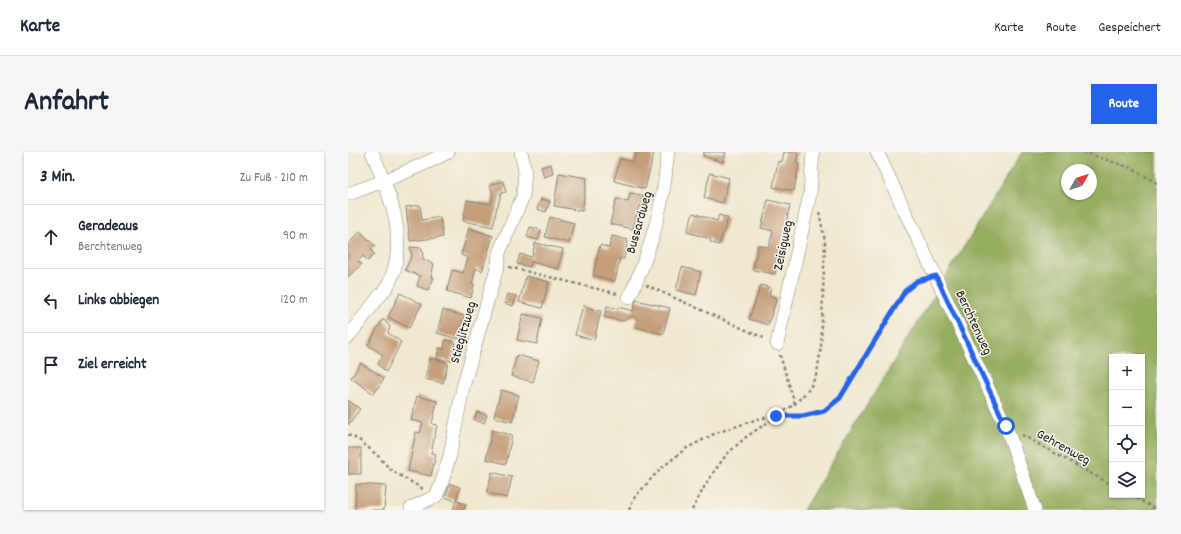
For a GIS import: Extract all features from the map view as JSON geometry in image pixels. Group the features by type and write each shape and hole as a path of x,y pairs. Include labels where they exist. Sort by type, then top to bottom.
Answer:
{"street":[{"path":"348,337 390,282 398,257 396,217 372,152"},
{"path":"348,194 384,182 448,152"},
{"name":"Stieglitzweg","path":"436,496 441,486 450,455 463,387 498,264 499,253 523,196 525,171 521,152"},
{"name":"Bussardweg","path":"629,298 637,281 655,225 664,186 668,152"},
{"name":"Zeisigweg","path":"777,344 810,194 813,152"},
{"name":"Berchtenweg","path":"877,152 1006,426 1035,510"},
{"path":"411,508 436,496"}],"path":[{"path":"1083,152 1131,168 1157,183"},
{"path":"692,510 708,480 726,455 746,437 795,404 810,388 817,373 821,348 825,241 819,214 810,194"},
{"path":"510,267 615,293"},
{"path":"629,510 634,498 659,470 685,449 716,433 758,419 776,416 803,416 824,411 840,398 905,291 917,281 936,276"},
{"path":"637,281 777,344 795,404"},
{"name":"Gehrenweg","path":"1006,426 1109,483"},
{"path":"348,435 358,439 378,456 391,470 436,496"},
{"path":"1136,498 1157,510"}],"green space":[{"path":"1022,152 1157,152 1157,510 803,510"}],"building":[{"path":"636,152 654,152 645,189 614,181 620,159 633,162"},
{"path":"704,152 726,152 723,162 703,156"},
{"path":"784,152 798,152 796,163 799,163 794,191 773,187 778,161 782,162"},
{"path":"551,164 553,174 544,177 541,167"},
{"path":"559,173 587,178 582,211 554,206"},
{"path":"710,173 729,178 723,203 704,198"},
{"path":"503,181 506,192 501,193 493,227 463,221 467,200 491,204 493,195 490,185"},
{"path":"630,193 645,196 642,206 639,206 633,229 610,224 616,199 628,202"},
{"path":"541,199 550,201 546,212 537,209"},
{"path":"768,200 790,205 775,274 753,270 758,245 769,247 773,231 761,228"},
{"path":"420,205 422,220 440,217 443,237 410,241 406,207"},
{"path":"693,213 717,221 719,215 728,218 719,245 710,242 711,239 687,232"},
{"path":"550,217 574,223 569,243 545,237"},
{"path":"530,227 541,230 538,240 527,237"},
{"path":"469,228 493,236 482,271 476,268 472,284 474,284 471,298 447,291 452,270 463,273 468,258 461,255"},
{"path":"360,231 375,246 371,250 374,254 368,261 363,256 358,261 362,264 348,277 348,245"},
{"path":"612,236 628,240 624,259 620,258 615,281 593,275 600,245 609,248"},
{"path":"535,243 563,249 558,269 531,262 530,267 517,264 520,254 532,257"},
{"path":"410,247 422,248 423,259 434,264 431,277 434,278 428,290 417,286 420,276 405,270 412,255"},
{"path":"682,267 701,272 696,295 676,290"},
{"path":"526,276 549,282 542,308 519,302"},
{"path":"761,285 771,288 769,295 777,298 768,325 749,319"},
{"path":"400,293 422,304 409,328 388,317"},
{"path":"507,294 516,296 513,306 504,303"},
{"path":"636,300 670,308 663,334 635,327 637,319 633,316 623,321 604,317 607,306 633,311"},
{"path":"583,306 601,311 594,340 575,335"},
{"path":"443,310 464,316 458,339 437,333"},
{"path":"523,314 542,318 537,344 517,340"},
{"path":"383,319 390,327 388,333 401,342 386,372 378,364 383,355 368,345"},
{"path":"445,340 455,342 451,361 437,359 439,348 444,349"},
{"path":"517,355 539,361 533,382 511,376"},
{"path":"430,358 448,363 443,383 425,379"},
{"path":"361,363 384,378 374,394 351,378"},
{"path":"501,390 519,395 512,422 494,417"},
{"path":"417,396 437,401 432,424 437,425 431,453 436,454 431,476 408,471 416,432 420,433 423,423 411,420"},
{"path":"348,400 360,409 348,425"},
{"path":"477,412 487,415 484,423 474,420"},
{"path":"492,430 512,435 506,464 486,459"},
{"path":"348,448 361,448 361,474 348,474"},
{"path":"492,472 512,477 507,498 487,493"},
{"path":"356,484 386,486 384,510 355,510"},
{"path":"450,484 460,487 456,501 445,497"},
{"path":"456,501 466,504 464,510 453,510"}],"route":[{"path":"776,416 803,416 824,411 840,398 905,291 917,281 936,276 1006,426"}]}
